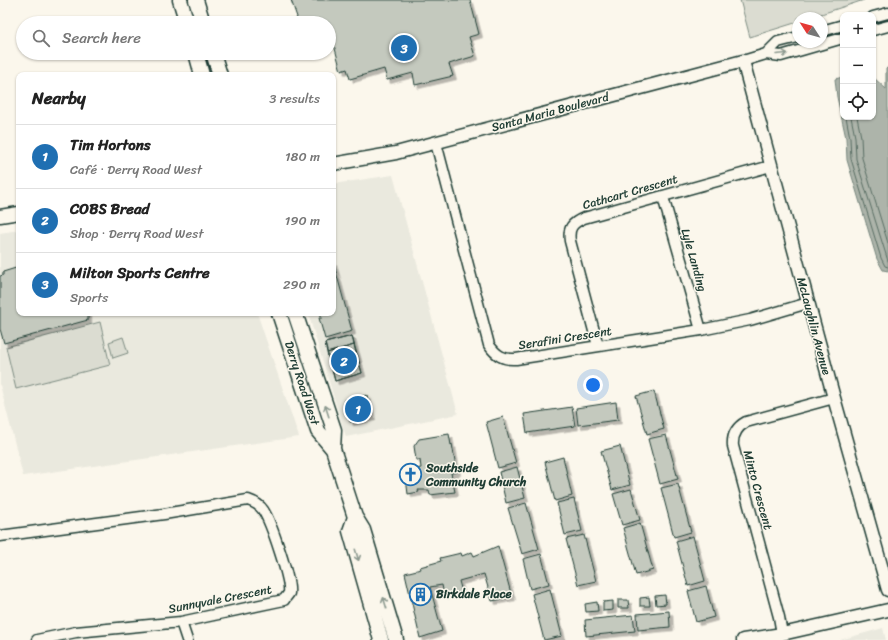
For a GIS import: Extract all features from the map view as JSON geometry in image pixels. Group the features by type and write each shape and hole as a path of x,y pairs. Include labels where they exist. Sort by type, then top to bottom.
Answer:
{"main road":[{"path":"180,0 185,16"},
{"path":"196,0 201,16"},
{"path":"198,60 201,72"},
{"path":"215,60 219,72"},
{"name":"Derry Road West","path":"280,316 318,431 333,449"},
{"name":"Derry Road West","path":"296,316 334,430 333,449 355,517 363,530 396,640"},
{"name":"Derry Road West","path":"355,517 350,531 381,640"}],"street":[{"path":"876,16 888,13"},
{"path":"828,29 840,26"},
{"path":"876,29 888,26"},
{"name":"Santa Maria Boulevard","path":"766,54 778,42 792,38"},
{"name":"Santa Maria Boulevard","path":"336,164 396,154 766,54 781,56 840,39"},
{"name":"McLaughlin Avenue","path":"743,61 834,398 888,590"},
{"name":"Serafini Crescent","path":"436,143 489,345 501,358 508,360 701,330 750,320 808,303"},
{"name":"Cathcart Crescent","path":"598,346 569,233 572,226 577,221 584,218 771,166"},
{"name":"Lyle Landing","path":"663,197 701,330"},
{"path":"0,216 16,213"},
{"name":"Minto Crescent","path":"782,634 779,617 733,446 734,436 740,425 746,422 834,398"},
{"name":"Sunnyvale Crescent","path":"0,536 156,515 248,500 255,502 263,510 278,544 288,582 289,594 284,600 181,622 76,632 37,640"},
{"path":"743,640 782,634 888,610"},
{"path":"181,622 187,640"}],"shaded area":[{"path":"740,0 864,0 827,12 792,12 792,24 750,37"},
{"path":"393,175 458,414 346,437 309,316 336,316 336,184"},
{"path":"16,230 16,316 258,316 299,437 23,476 0,385 0,233"},
{"path":"100,322 110,365 16,389 6,347"},
{"path":"123,337 128,353 113,358 109,342"},
{"path":"883,628 886,640 840,640"}],"water":[{"path":"888,67 888,271 883,270 877,259 847,160 846,138 842,120 876,120 876,80 886,89 886,69"},
{"path":"840,78 840,111 837,97 835,79"}],"building":[{"path":"291,0 470,0 479,34 469,37 475,56 449,64 453,76 415,85 413,73 387,80 384,69 350,79 347,69 341,71 336,52 336,16 297,16"},
{"path":"16,268 16,316 88,316 88,320 4,343 0,329 0,276 3,275 3,272"},
{"path":"336,272 352,331 325,339 319,318 322,318 321,316 336,316"},
{"path":"352,336 362,373 335,381 325,343"},
{"path":"352,336 354,345 327,353 325,343"},
{"path":"354,345 356,353 329,361 327,353"},
{"path":"356,353 359,362 332,369 329,361"},
{"path":"359,362 362,373 335,381 332,369"},
{"path":"654,391 664,429 647,434 636,396"},
{"path":"367,395 372,417 350,422 345,400"},
{"path":"616,402 618,420 578,425 576,408"},
{"path":"572,407 575,426 527,433 524,414"},
{"path":"503,417 516,463 498,468 486,422"},
{"path":"449,434 457,472 451,473 455,492 430,495 429,490 418,490 419,492 408,494 405,471 421,468 420,460 416,460 414,446 419,439"},
{"path":"666,435 678,479 660,484 648,439"},
{"path":"620,446 630,485 612,490 601,451"},
{"path":"563,457 572,496 555,501 545,462"},
{"path":"517,467 525,498 506,503 499,472"},
{"path":"678,484 691,532 674,537 661,488"},
{"path":"631,489 640,520 622,525 613,494"},
{"path":"574,499 582,531 565,535 557,503"},
{"path":"526,503 539,549 522,554 508,508"},
{"path":"640,523 653,570 636,575 623,528"},
{"path":"584,535 596,581 578,585 566,539"},
{"path":"693,536 705,581 688,586 676,541"},
{"name":"Birkdale Place","path":"498,546 512,597 492,601 484,574 459,581 462,592 444,595 442,585 430,587 442,631 420,638 405,573 421,569 420,567 441,561 440,558 461,553 462,556 472,552 474,556"},
{"path":"541,554 549,584 530,589 523,559"},
{"path":"706,586 714,617 696,622 688,591"},
{"path":"550,589 562,636 544,640 532,594"},
{"path":"665,595 666,604 656,605 655,596"},
{"path":"649,597 650,606 640,606 640,598"},
{"path":"618,600 628,600 629,608 618,608"},
{"path":"613,601 613,610 603,611 603,602"},
{"path":"597,602 598,611 586,612 585,604"},
{"path":"669,611 670,627 638,630 637,614"},
{"path":"633,615 635,631 586,636 585,620"}],"place":[{"name":"Milton Sports Centre","path":"404,48"},
{"name":"COBS Bread","path":"344,361"},
{"name":"Tim Hortons","path":"358,409"},
{"name":"Southside Community Church","path":"411,475"},
{"name":"Birkdale Place","path":"421,594"}]}
